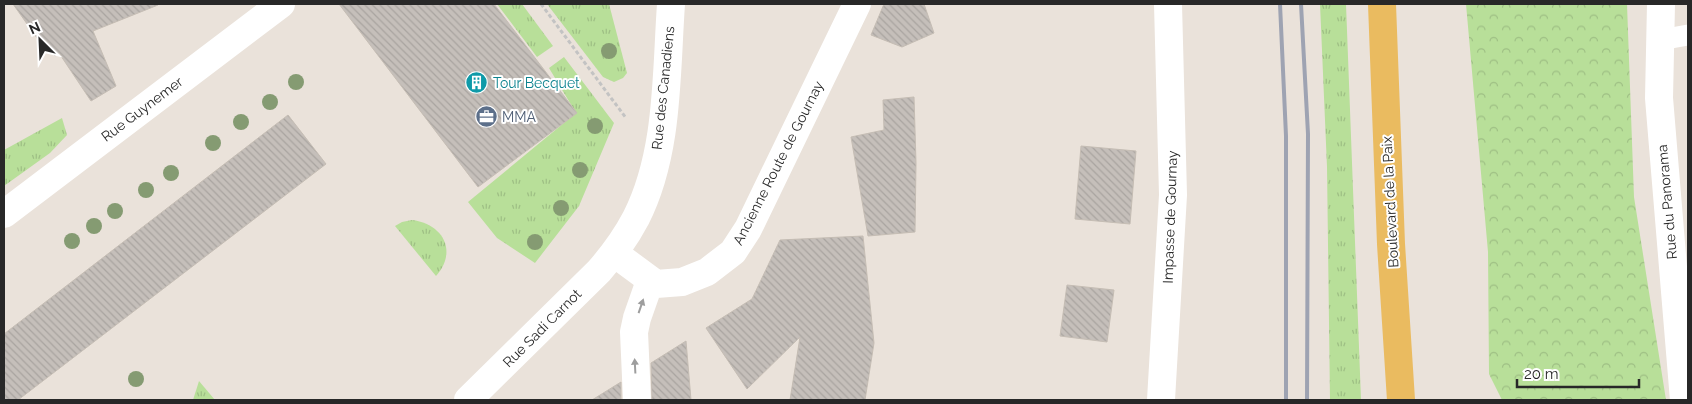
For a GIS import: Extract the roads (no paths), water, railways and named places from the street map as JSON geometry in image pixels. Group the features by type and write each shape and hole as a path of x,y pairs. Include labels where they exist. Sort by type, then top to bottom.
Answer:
{"main road":[{"name":"Boulevard de la Paix","path":"1382,4 1391,244 1401,400"}],"street":[{"name":"Rue Guynemer","path":"4,214 281,4"},
{"name":"Rue des Canadiens","path":"614,253 636,217 649,183 659,148 672,4"},
{"name":"Ancienne Route de Gournay","path":"650,280 656,284 682,282 707,272 733,252 748,229 857,4"},
{"name":"Impasse de Gournay","path":"1161,400 1173,195 1168,4"},
{"name":"Rue du Panorama","path":"1661,4 1658,98 1684,400"},
{"path":"614,253 650,280 634,332 637,400"},
{"name":"Rue Sadi Carnot","path":"468,400 572,300 614,253"}],"lane":[{"path":"1660,40 1688,35"}],"railway":[{"path":"1280,4 1286,136 1286,400"},
{"path":"1301,4 1308,134 1307,400"}],"place":[{"name":"Tour Becquet","path":"477,83"},
{"name":"MMA","path":"486,117"}]}
